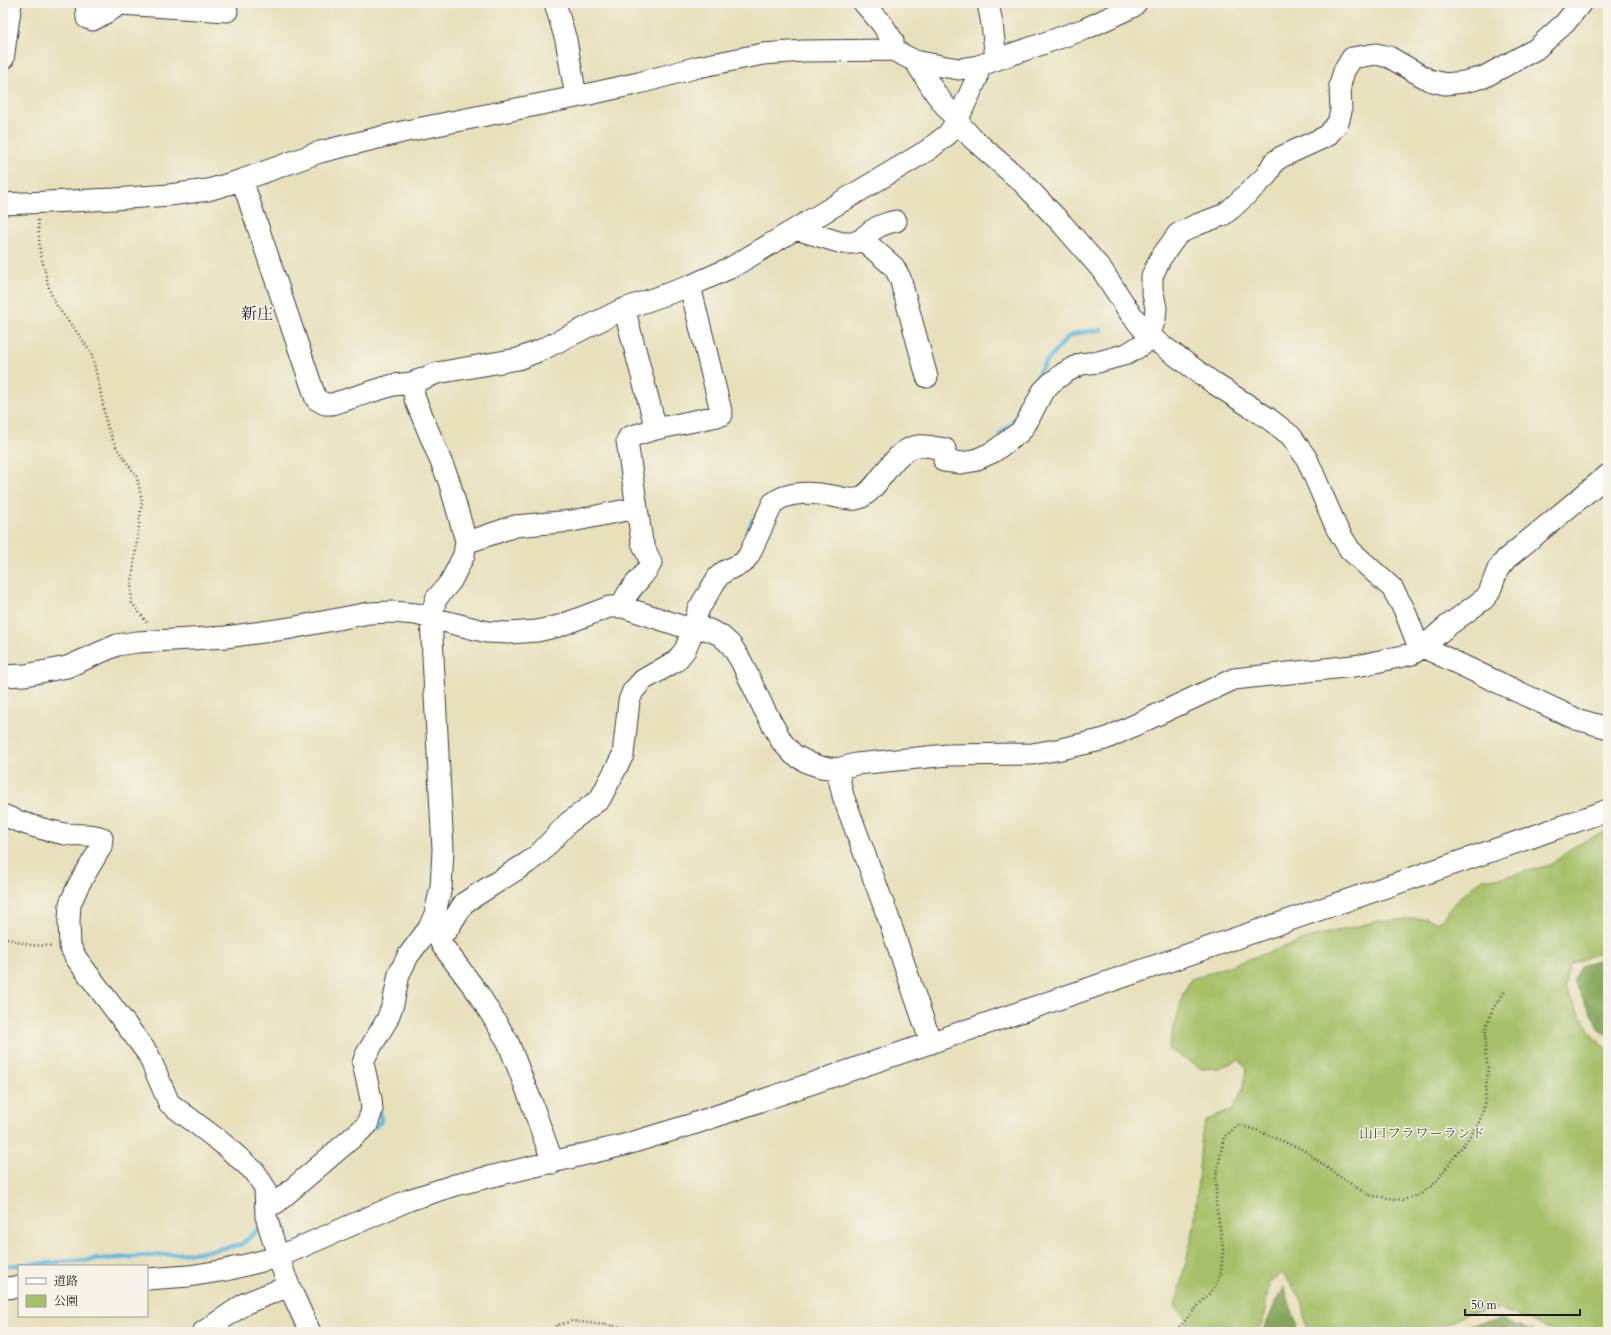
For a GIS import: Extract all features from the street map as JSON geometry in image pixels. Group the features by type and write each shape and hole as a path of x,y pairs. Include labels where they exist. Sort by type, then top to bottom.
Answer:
{"street":[{"path":"3,59 11,3"},
{"path":"86,3 87,18 93,20 121,4 227,11"},
{"path":"555,3 566,40 576,96"},
{"path":"864,3 893,41 893,50"},
{"path":"242,180 316,399 325,404 332,404 393,385 412,383 437,373 518,359 541,350 621,310 690,286 732,267 928,150 948,134 957,121 977,78 987,62 992,24 988,3"},
{"path":"3,204 169,195 208,190 242,180 327,150 402,132 639,83 698,67 763,54 803,51 893,50 915,61 959,69 987,62 1085,29 1132,7 1136,3"},
{"path":"267,1216 276,1203 367,1125 372,1110 363,1063 366,1055 387,1020 393,1004 399,974 408,956 434,932 447,930 464,903 540,853 568,823 600,799 623,755 628,701 633,691 643,680 676,661 685,650 687,627 718,577 725,571 742,563 749,555 773,503 778,499 798,494 818,493 848,499 857,499 868,492 899,455 918,446 945,449 944,461 961,463 973,461 994,452 1020,432 1027,422 1043,391 1055,379 1081,364 1098,362 1127,354 1143,344 1149,336 1155,319 1156,308 1152,289 1152,276 1160,259 1178,234 1222,215 1232,208 1266,176 1274,162 1327,136 1338,123 1341,111 1340,85 1344,71 1352,58 1376,54 1390,57 1430,80 1445,84 1484,77 1536,49 1565,23 1581,3"},
{"path":"915,61 936,94 972,138 1022,182 1063,225 1102,270 1130,313 1149,336 1215,384 1268,418 1291,436 1307,459 1337,529 1350,550 1392,588 1404,609 1416,640 1423,647 1576,719 1608,728"},
{"path":"796,229 842,243 854,243 862,239 871,230 882,224 896,221"},
{"path":"862,239 894,266 900,278 927,377"},
{"path":"623,607 623,599 647,572 651,563 642,542 626,441 629,437 656,429 722,415 690,286"},
{"path":"621,310 627,319 656,429"},
{"path":"412,383 415,400 450,480 466,541 464,555 451,581 436,599 432,618 443,850 441,887 434,932 478,993 508,1042 553,1163"},
{"path":"3,676 67,667 117,645 158,640 226,637 291,628 369,613 392,612 416,614 487,632 509,633 538,631 559,626 609,607 623,607 687,627 709,630 720,635 731,645 741,661 782,742 794,755 809,764 837,769 856,764 948,755 1032,754 1061,750 1105,739 1234,679 1362,665 1412,654 1484,599 1489,593 1498,569 1506,559 1608,475"},
{"path":"466,541 474,540 515,526 572,521 636,508"},
{"path":"837,769 843,796 887,914 931,1044"},
{"path":"148,1279 190,1276 226,1270 278,1256 409,1200 454,1185 553,1163 624,1145 693,1124 931,1044 1608,810"},
{"path":"3,815 24,824 66,834 94,835 102,838 101,847 78,886 70,904 70,946 76,958 148,1054 169,1103 222,1143 255,1172 264,1188 267,1216 278,1256 289,1286 310,1332"},
{"path":"203,1332 246,1303 289,1286"},
{"path":"3,1288 18,1287"}],"path":[{"path":"37,203 40,251 50,292 58,308 82,339 92,355 107,426 116,447 137,477 142,501 131,589 132,603 158,640"},
{"path":"3,937 29,945 70,946"},
{"path":"1173,1332 1214,1288 1221,1273 1223,1248 1216,1203 1216,1177 1224,1137 1238,1125 1256,1130 1304,1150 1330,1170 1368,1195 1403,1200 1421,1194 1435,1183 1478,1125 1484,1108 1488,1069 1485,1050 1486,1027 1493,1008 1506,990"},
{"path":"550,1332 557,1324 572,1321 622,1326 632,1332"}],"green space":[{"name":"山口フラワーランド","path":"1608,831 1608,949 1570,964 1564,987 1594,1038 1608,1049 1608,1332 1554,1332 1501,1309 1466,1314 1432,1332 1307,1332 1303,1303 1283,1273 1269,1283 1263,1322 1256,1332 1178,1332 1189,1320 1175,1307 1194,1228 1202,1132 1205,1122 1219,1114 1232,1111 1242,1090 1247,1069 1239,1060 1218,1068 1202,1069 1168,1049 1183,994 1191,979 1316,936 1379,921 1426,918 1438,923 1460,897 1482,879 1504,877 1550,865 1578,844"},
{"path":"1608,958 1608,1036 1601,1031 1573,981 1580,966"},
{"path":"1284,1287 1296,1322 1297,1332 1263,1332 1273,1308"},
{"path":"1500,1319 1534,1332 1456,1332 1467,1325"}],"waterway":[{"path":"1033,389 1039,372 1067,338 1077,333 1101,330"},
{"path":"1000,434 1011,424 1026,401"},
{"path":"744,543 752,521 758,517"},
{"path":"375,1127 381,1121 380,1111"},
{"path":"3,1266 203,1252 242,1244 262,1226"}],"district":[{"name":"新庄","path":"257,313"}]}
